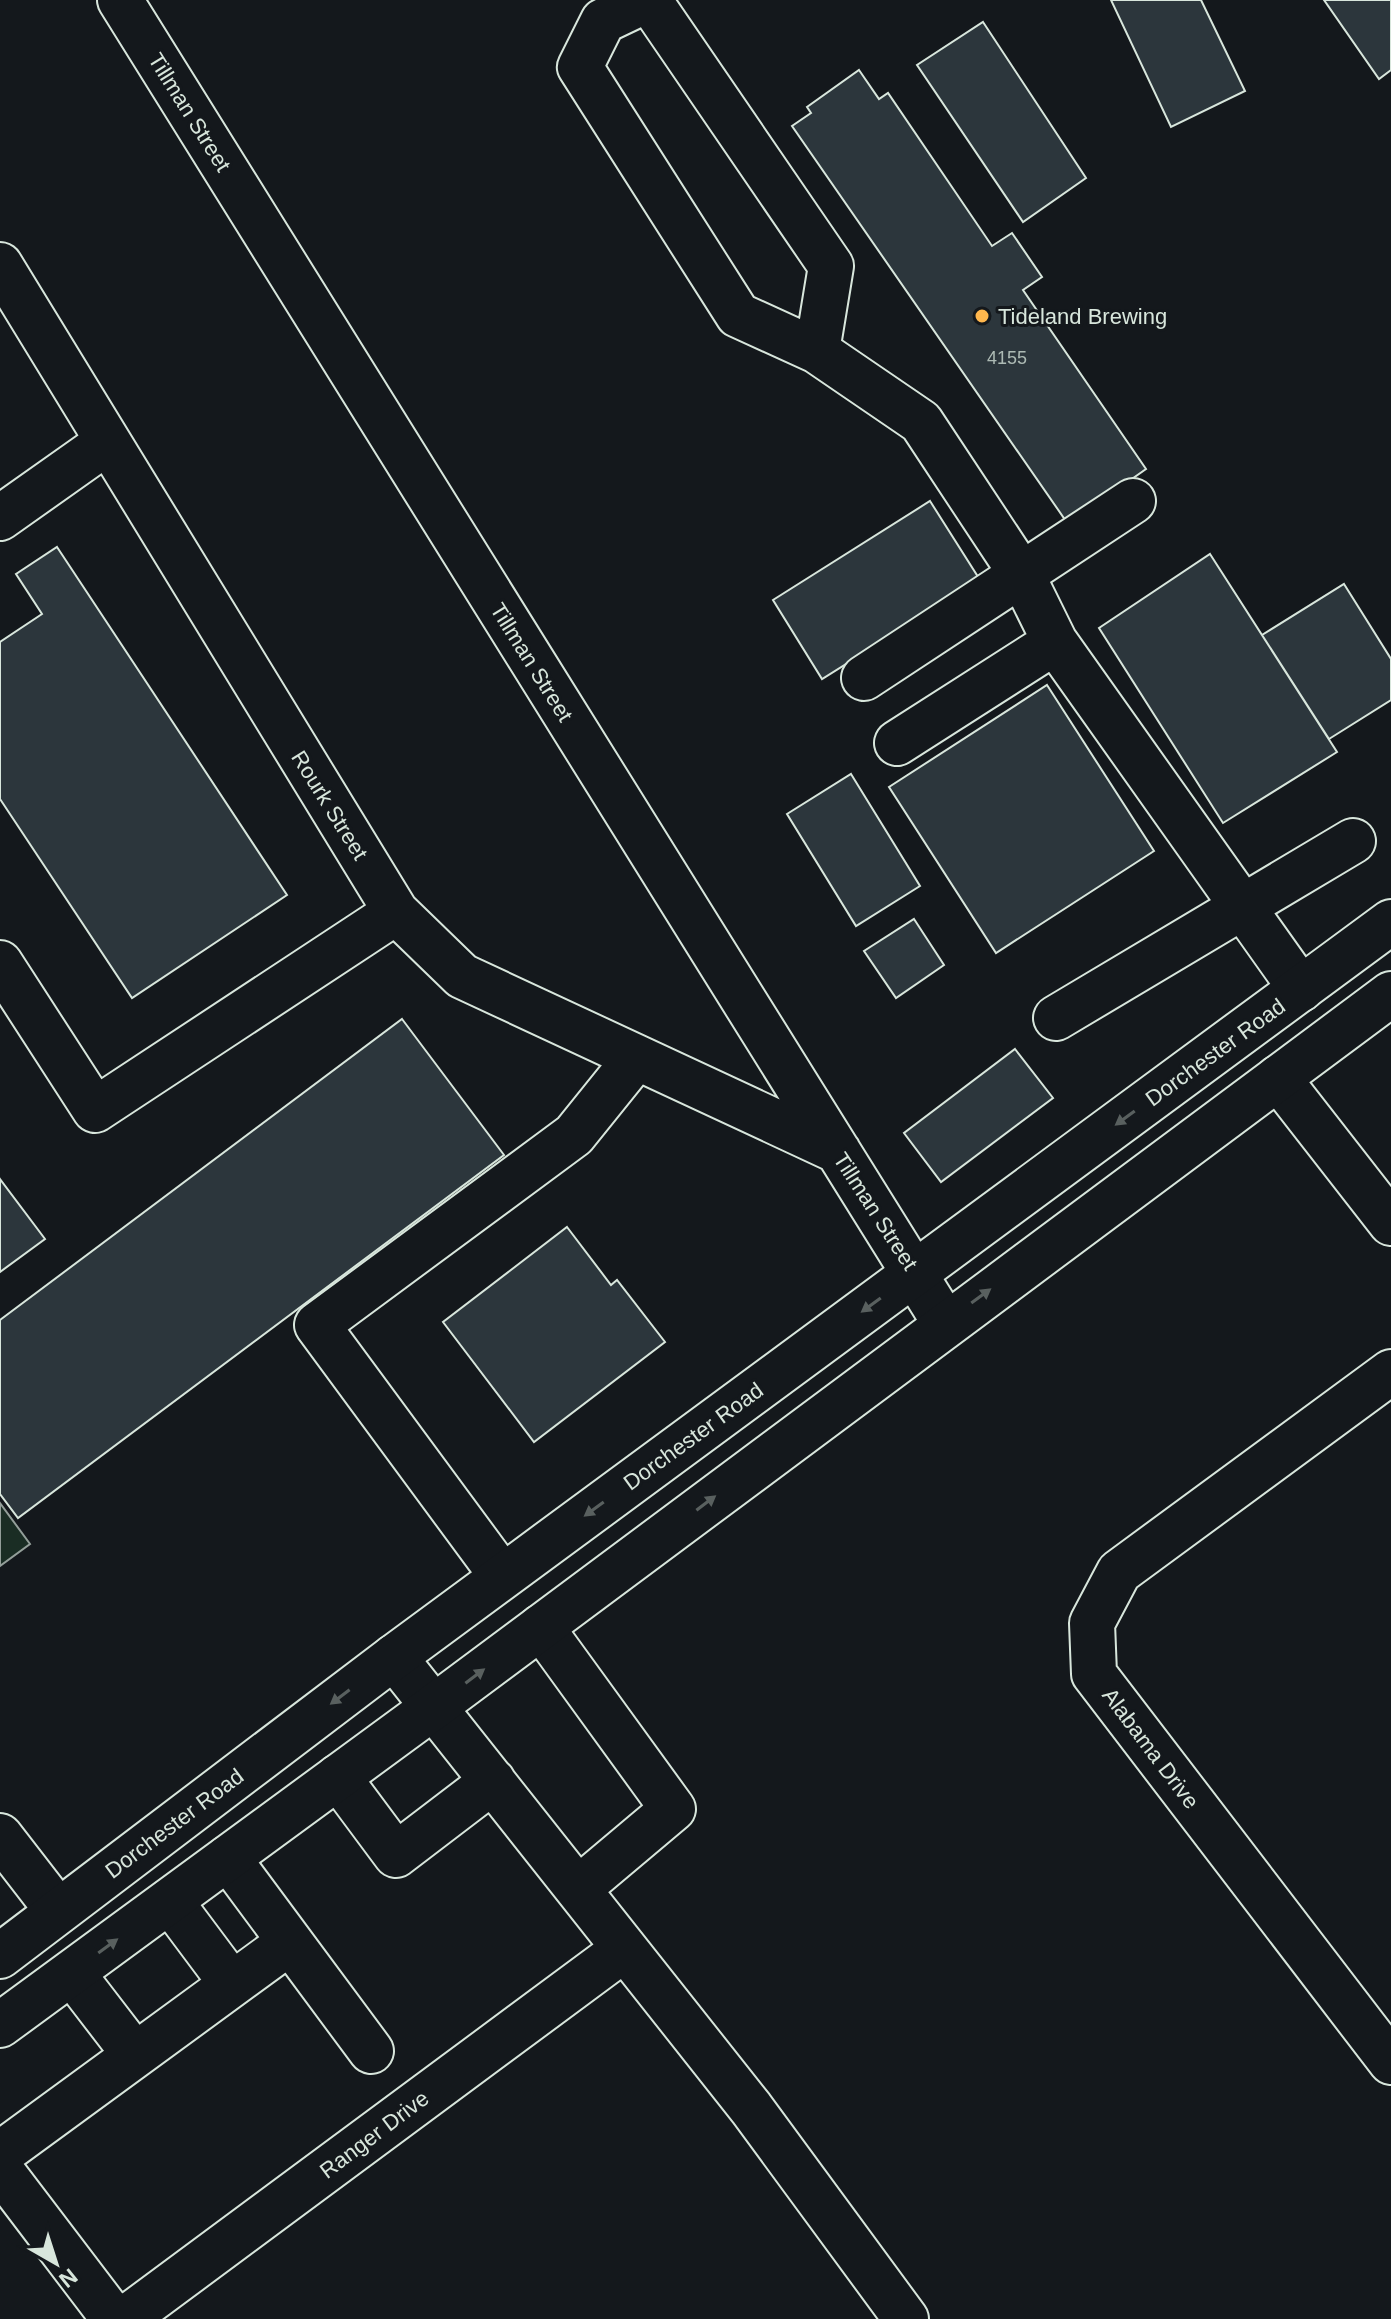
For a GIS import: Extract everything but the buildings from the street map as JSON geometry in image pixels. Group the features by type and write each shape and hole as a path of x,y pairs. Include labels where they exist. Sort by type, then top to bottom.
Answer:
{"street":[{"name":"Tillman Street","path":"120,0 945,1323"},
{"path":"817,351 831,266 648,0 603,21 580,67 738,315 817,351 921,422 1022,575 1055,642 1301,989"},
{"name":"Rourk Street","path":"0,265 106,443 396,912 462,976 838,1151"},
{"path":"0,518 106,443"},
{"path":"864,678 1133,501"},
{"path":"897,743 1055,642"},
{"path":"1056,1018 1353,841"},
{"path":"0,963 95,1110 396,912"},
{"name":"Dorchester Road","path":"0,1956 502,1576 1391,922"},
{"path":"0,2025 435,1706 945,1323 1391,994"},
{"path":"502,1576 317,1325 574,1135 636,1058"},
{"path":"1278,1078 1391,1223"},
{"name":"Alabama Drive","path":"1391,1372 1119,1572 1092,1623 1094,1674 1391,2062"},
{"path":"541,1627 673,1809 578,1889"},
{"path":"394,1657 751,2108 906,2319"},
{"path":"338,1777 396,1855 493,1781"},
{"path":"0,1836 58,1911"},
{"path":"228,1858 371,2051"},
{"path":"170,1901 232,1984"},
{"path":"0,2154 290,1942"},
{"name":"Ranger Drive","path":"125,2319 623,1950"},
{"path":"72,1973 135,2055"},
{"path":"0,2169 114,2319"}],"green space":[{"path":"0,1503 30,1544 0,1566"}],"place":[{"name":"Tideland Brewing","path":"982,316"}]}
